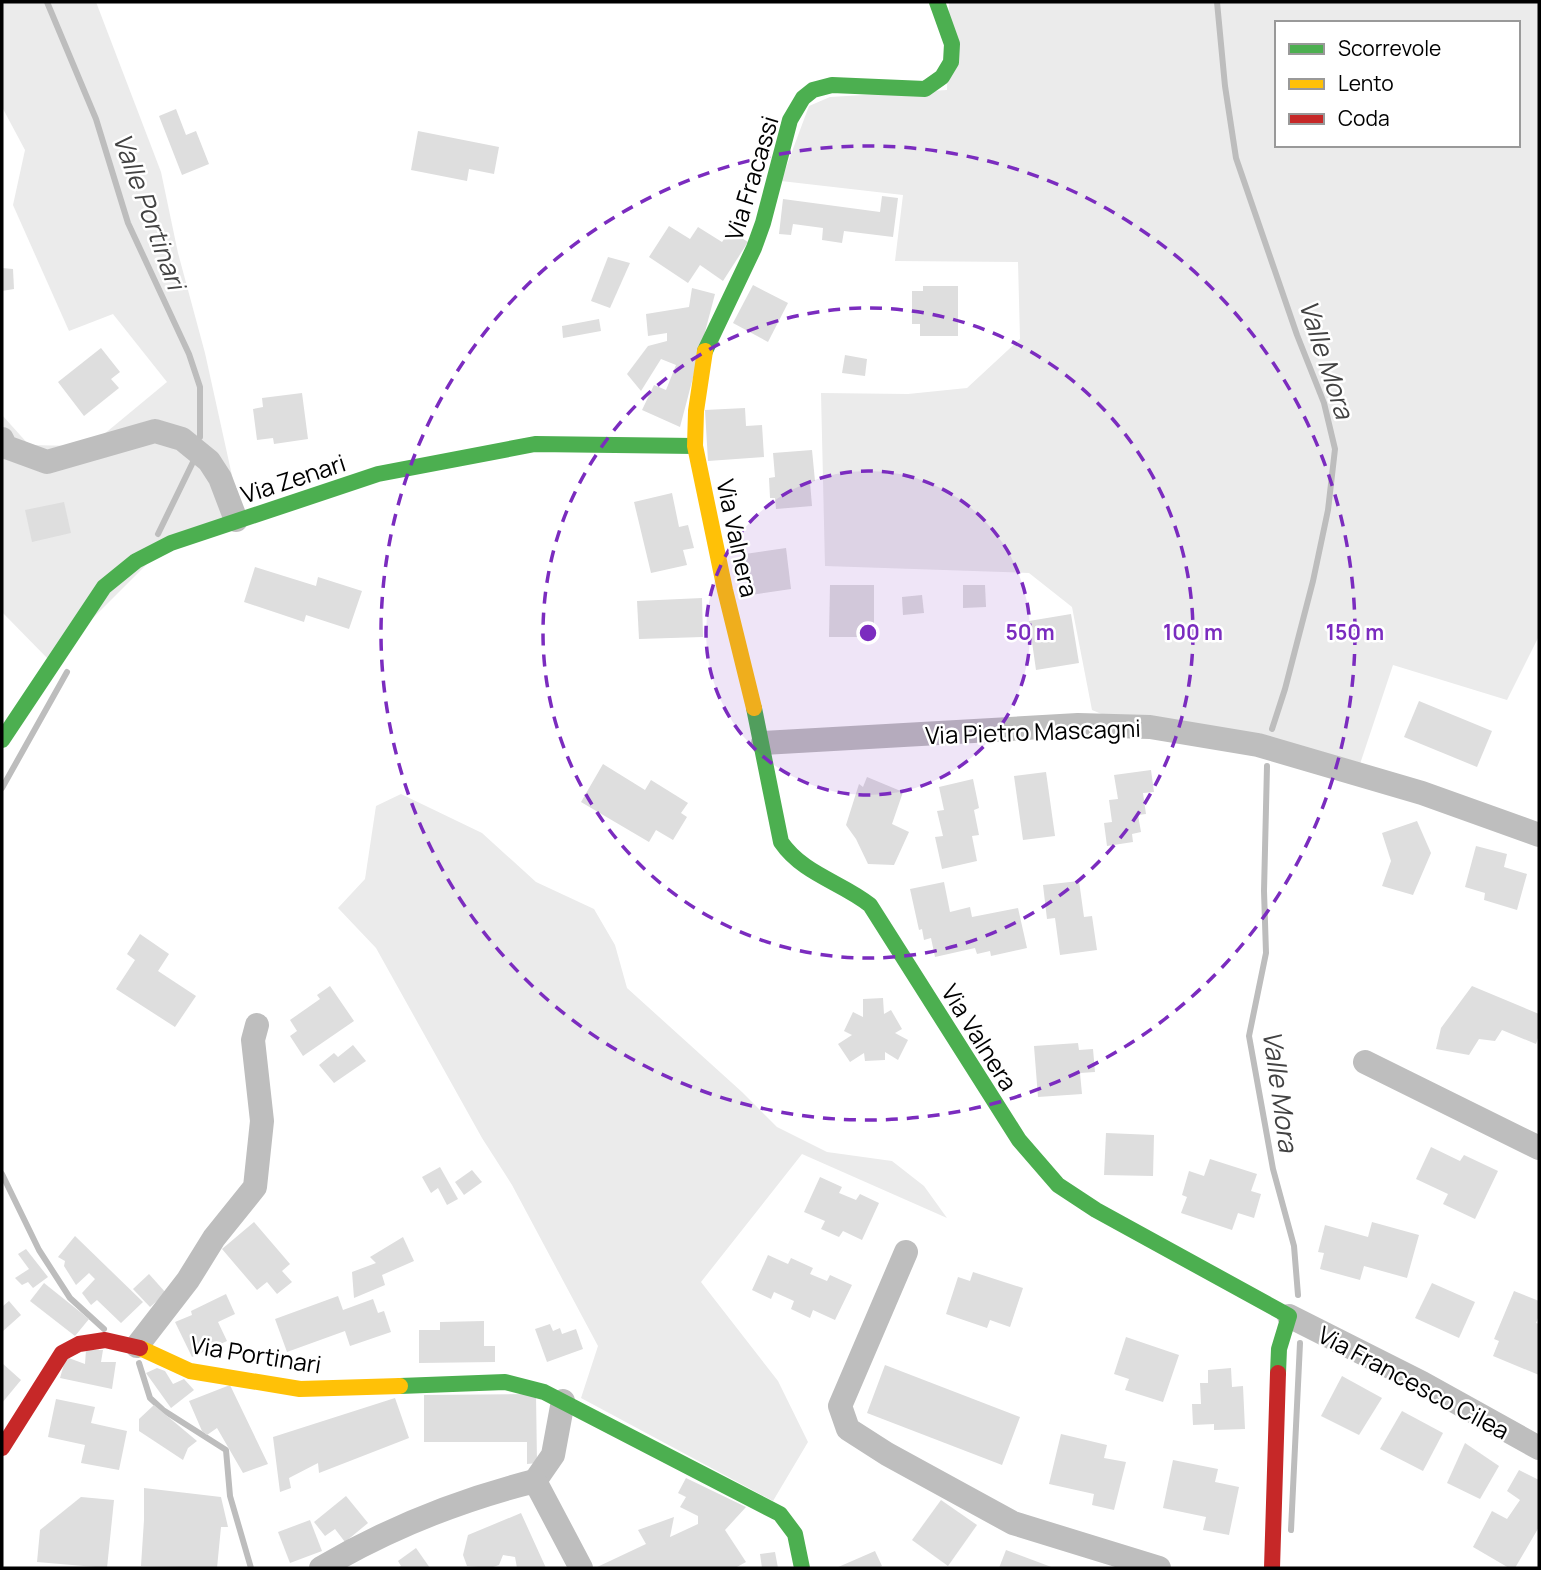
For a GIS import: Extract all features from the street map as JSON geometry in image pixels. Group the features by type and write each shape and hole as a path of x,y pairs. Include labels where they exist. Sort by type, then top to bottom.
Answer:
{"street":[{"name":"Via Fracassi","path":"695,446 703,355 754,248 790,120 803,98 813,90 832,85 925,89 942,77 951,62 952,44 937,2"},
{"path":"2,439 6,447 47,463 155,431 182,439 209,461 220,478 236,520"},
{"name":"Via Zenari","path":"2,740 104,587 121,572 156,550 236,520 378,474 536,444 695,446"},
{"name":"Via Valnera","path":"695,446 724,590 763,743 781,842 787,854 801,865 858,894 870,905 1019,1140 1058,1185 1096,1210 1289,1316"},
{"name":"Via Pietro Mascagni","path":"763,743 1078,725 1150,727 1258,745 1422,793 1539,835"},
{"path":"137,1346 188,1280 214,1238 255,1187 262,1121 253,1040 257,1025"},
{"path":"1365,1062 1539,1148"},
{"path":"906,1252 840,1406 848,1429 887,1454 1013,1523 1159,1568"},
{"path":"1272,1568 1279,1349 1289,1316"},
{"name":"Via Francesco Cilea","path":"1289,1316 1422,1383 1539,1448"},
{"name":"Via Portinari","path":"2,1448 62,1353 79,1344 105,1339 137,1346 190,1371 300,1390 505,1382 544,1392 563,1401 780,1514 795,1534 802,1568"},
{"path":"321,1568 417,1518 496,1491 536,1481 553,1455 563,1401"},
{"path":"536,1481 581,1568"}],"shaded area":[{"path":"2,2 96,2 161,172 242,521 160,551 50,661 2,612 2,415 29,445 76,446 97,440 167,382 113,314 69,331 13,205 25,150 2,107"},
{"path":"949,2 1539,2 1539,636 1507,700 1393,665 1353,785 1281,761 1161,739 1092,710 1072,607 1029,573 825,566 821,393 908,394 967,388 1020,339 1018,262 895,261 903,195 781,181 809,106 830,97 947,90"},
{"path":"401,794 482,833 536,882 594,909 615,945 627,988 777,1127 827,1152 892,1161 924,1186 947,1218 802,1154 701,1282 778,1381 808,1442 773,1501 581,1398 598,1346 512,1185 482,1138 376,948 338,908 365,879 376,806"}],"building":[{"path":"176,109 186,135 196,131 209,164 182,175 159,116"},
{"path":"418,131 499,147 494,174 469,169 467,181 411,170"},
{"path":"882,196 898,198 893,237 844,231 842,243 822,240 823,228 793,224 791,235 779,234 783,199 880,212"},
{"path":"669,226 690,239 698,227 722,242 730,231 748,242 723,281 700,265 688,283 649,257"},
{"path":"608,257 630,263 610,308 591,301"},
{"path":"2,268 13,269 14,289 2,291"},
{"path":"753,285 788,303 768,342 733,323"},
{"path":"923,286 958,286 958,336 920,336 920,324 912,324 912,291 923,291"},
{"path":"692,288 715,294 680,427 642,410 654,385 666,390 676,365 661,359 641,391 627,374 648,346 667,341 667,333 648,336 646,314 689,307"},
{"path":"599,319 601,331 563,338 562,326"},
{"path":"101,348 120,372 111,379 119,388 84,416 58,382"},
{"path":"845,355 867,359 865,376 842,373"},
{"path":"302,393 308,439 274,444 273,438 257,440 253,409 263,407 262,398"},
{"path":"745,408 746,426 762,425 764,457 708,461 705,410"},
{"path":"812,450 815,481 810,482 812,506 776,509 775,498 770,498 769,478 775,477 773,453"},
{"path":"672,493 679,527 688,525 694,548 683,550 687,565 651,573 634,502"},
{"path":"64,502 71,533 32,542 25,510"},
{"path":"786,548 791,589 751,595 745,554"},
{"path":"255,567 316,586 318,577 362,591 349,629 306,615 304,622 244,602"},
{"path":"830,585 874,585 874,637 829,637"},
{"path":"963,585 985,585 986,607 963,608"},
{"path":"922,595 924,613 903,615 902,597"},
{"path":"702,598 703,637 639,639 637,601"},
{"path":"1071,614 1079,663 1036,670 1029,621"},
{"path":"1419,701 1492,731 1477,767 1404,737"},
{"path":"603,764 645,790 651,780 688,803 681,813 687,817 673,840 656,830 649,842 581,802"},
{"path":"1151,770 1154,792 1143,793 1146,814 1138,815 1141,832 1132,834 1133,842 1107,846 1104,823 1112,822 1109,800 1118,799 1114,775"},
{"path":"1046,772 1055,836 1023,840 1014,776"},
{"path":"867,777 903,792 892,824 909,832 894,865 868,864 846,825 859,784 863,787"},
{"path":"973,779 979,808 974,810 979,835 972,836 977,861 942,869 935,837 943,836 937,811 944,810 939,787"},
{"path":"1417,821 1431,853 1413,895 1382,886 1391,861 1382,833"},
{"path":"1476,846 1507,854 1504,867 1527,874 1517,910 1484,900 1485,893 1465,887"},
{"path":"1079,881 1084,917 1092,916 1097,950 1060,955 1055,918 1047,919 1043,885"},
{"path":"944,882 950,912 970,907 972,917 1018,908 1027,948 991,956 990,951 977,954 975,948 935,957 931,938 924,940 922,929 919,930 910,889"},
{"path":"140,934 169,954 158,971 196,996 175,1027 116,989 135,960 127,954"},
{"path":"330,986 354,1021 303,1056 290,1036 297,1031 290,1020 320,999 317,995"},
{"path":"1472,986 1539,1014 1536,1044 1502,1030 1495,1041 1479,1039 1469,1055 1436,1049 1441,1028"},
{"path":"883,998 884,1014 891,1010 902,1029 895,1033 908,1040 898,1060 885,1052 885,1060 865,1061 864,1053 850,1062 838,1044 852,1035 844,1031 853,1012 863,1017 863,999"},
{"path":"1078,1043 1079,1050 1093,1049 1095,1072 1080,1073 1082,1094 1038,1097 1034,1046"},
{"path":"353,1045 366,1061 334,1083 319,1065 334,1053 338,1057"},
{"path":"1106,1133 1154,1135 1153,1176 1104,1175"},
{"path":"1431,1147 1460,1161 1464,1155 1498,1171 1475,1219 1443,1204 1448,1194 1416,1179"},
{"path":"1210,1159 1257,1174 1251,1191 1261,1194 1254,1218 1238,1213 1232,1230 1181,1213 1187,1197 1182,1195 1189,1171 1204,1176"},
{"path":"440,1167 458,1199 447,1205 438,1188 431,1193 422,1177"},
{"path":"472,1170 482,1182 464,1195 455,1182"},
{"path":"820,1177 842,1187 839,1193 856,1200 860,1194 879,1203 862,1240 843,1231 839,1237 821,1229 825,1221 804,1212"},
{"path":"254,1222 290,1264 282,1271 292,1282 277,1294 267,1282 257,1290 222,1249"},
{"path":"1372,1222 1419,1235 1407,1278 1364,1266 1360,1280 1320,1269 1324,1253 1318,1252 1325,1225 1368,1237"},
{"path":"75,1236 143,1302 121,1323 97,1300 91,1305 82,1293 95,1279 89,1273 76,1285 64,1266 65,1261 58,1257"},
{"path":"403,1237 414,1261 382,1275 385,1285 354,1298 352,1272 376,1263 370,1257"},
{"path":"26,1249 48,1277 33,1288 28,1282 22,1285 15,1278 29,1269 18,1254"},
{"path":"768,1255 788,1264 791,1258 813,1268 810,1274 827,1281 830,1275 852,1285 835,1320 813,1310 810,1318 791,1309 794,1301 774,1292 771,1299 752,1290"},
{"path":"973,1272 1023,1288 1010,1327 990,1320 987,1328 946,1314 958,1277 970,1281"},
{"path":"149,1274 166,1293 150,1307 133,1289"},
{"path":"44,1283 89,1319 75,1336 30,1301"},
{"path":"1432,1283 1475,1302 1459,1338 1415,1318"},
{"path":"1514,1291 1539,1301 1536,1323 1539,1324 1539,1375 1493,1356 1499,1341 1494,1339"},
{"path":"226,1294 235,1314 218,1322 227,1341 192,1357 175,1322"},
{"path":"338,1296 343,1310 373,1299 378,1313 384,1311 391,1332 350,1346 345,1331 287,1352 275,1319"},
{"path":"9,1301 21,1315 2,1332 2,1304 3,1306"},
{"path":"484,1321 484,1346 495,1346 495,1362 419,1363 419,1330 440,1330 440,1322"},
{"path":"550,1324 553,1331 560,1328 562,1334 576,1329 583,1349 547,1362 535,1329"},
{"path":"1126,1337 1179,1355 1163,1402 1125,1390 1129,1379 1114,1374"},
{"path":"86,1350 103,1350 101,1362 116,1362 112,1389 60,1378 66,1357 85,1364"},
{"path":"2,1363 21,1380 2,1403"},
{"path":"885,1365 1020,1417 1002,1465 867,1413"},
{"path":"157,1368 165,1371 173,1384 184,1379 194,1390 171,1408 146,1373"},
{"path":"1231,1368 1232,1387 1243,1386 1245,1429 1214,1430 1214,1424 1193,1425 1192,1404 1201,1404 1200,1383 1208,1383 1208,1370"},
{"path":"1342,1376 1382,1398 1359,1435 1321,1416"},
{"path":"230,1385 268,1464 243,1473 217,1428 207,1435 202,1431 189,1401"},
{"path":"536,1394 537,1463 527,1464 527,1442 424,1442 424,1395"},
{"path":"395,1398 409,1438 319,1473 318,1463 289,1478 291,1488 280,1492 273,1437"},
{"path":"56,1399 95,1407 91,1423 127,1431 119,1470 81,1463 85,1445 48,1437"},
{"path":"154,1405 197,1441 188,1448 183,1460 139,1431 139,1419"},
{"path":"1402,1411 1443,1433 1423,1471 1380,1449"},
{"path":"1061,1434 1107,1445 1104,1458 1126,1462 1114,1510 1092,1505 1094,1494 1049,1484"},
{"path":"1465,1443 1499,1466 1480,1499 1447,1483"},
{"path":"1173,1460 1218,1469 1215,1482 1239,1487 1229,1535 1203,1530 1206,1517 1163,1508"},
{"path":"1519,1470 1539,1480 1539,1527 1515,1568 1509,1568 1473,1547 1492,1511 1507,1519 1520,1500 1507,1491"},
{"path":"686,1478 746,1507 725,1530 746,1562 735,1568 595,1568 646,1544 638,1530 674,1517 670,1537 698,1524 698,1516 680,1507 686,1497 678,1493"},
{"path":"144,1488 221,1497 228,1527 221,1527 217,1568 141,1566"},
{"path":"346,1496 368,1523 345,1542 335,1529 325,1536 314,1522"},
{"path":"81,1497 114,1500 107,1568 37,1562 40,1530"},
{"path":"941,1500 977,1525 948,1566 912,1540"},
{"path":"521,1513 546,1568 517,1568 515,1557 503,1555 499,1565 490,1568 467,1566 463,1555 468,1535"},
{"path":"310,1520 322,1551 290,1563 278,1532"},
{"path":"416,1548 430,1568 397,1568 401,1566 398,1561"},
{"path":"1006,1550 1054,1568 999,1568"},
{"path":"875,1551 882,1566 878,1568 836,1568"},
{"path":"775,1552 778,1568 762,1568 760,1554"}],"waterway":[{"name":"Valle Portinari","path":"47,2 96,119 128,223 189,354 200,387 200,437"},
{"name":"Valle Mora","path":"1217,2 1225,86 1236,158 1297,335 1324,403 1335,449 1328,510 1313,581 1272,729"},
{"name":"Valle Portinari","path":"158,534 194,460"},
{"name":"Valle Portinari","path":"2,788 67,672"},
{"name":"Valle Mora","path":"1267,766 1264,891 1266,953 1249,1036 1273,1169 1294,1246 1298,1295"},
{"name":"Valle Portinari","path":"2,1174 39,1250 70,1298 104,1329"},
{"name":"Valle Mora","path":"1291,1530 1300,1343"},
{"name":"Valle Portinari","path":"139,1363 150,1398 163,1410 226,1450 230,1496 251,1568"}],"traffic: fast":[{"path":"705,351 754,248 790,120 803,98 813,90 832,85 925,89 942,77 951,62 952,44 937,2"},
{"path":"2,740 104,587 136,561 171,543 378,474 535,444 695,446"},
{"path":"754,708 781,842 811,870 870,905 1019,1140 1058,1185 1096,1210 1289,1316 1279,1349 1278,1373"},
{"path":"400,1386 505,1382 544,1392 780,1514 795,1534 802,1568"}],"traffic: slow":[{"path":"705,351 696,411 695,446 725,590 754,708"},
{"path":"140,1348 190,1371 300,1389 400,1386"}],"traffic: jam":[{"path":"2,1448 62,1353 79,1344 105,1340 140,1348"},
{"path":"1272,1568 1278,1373"}]}
